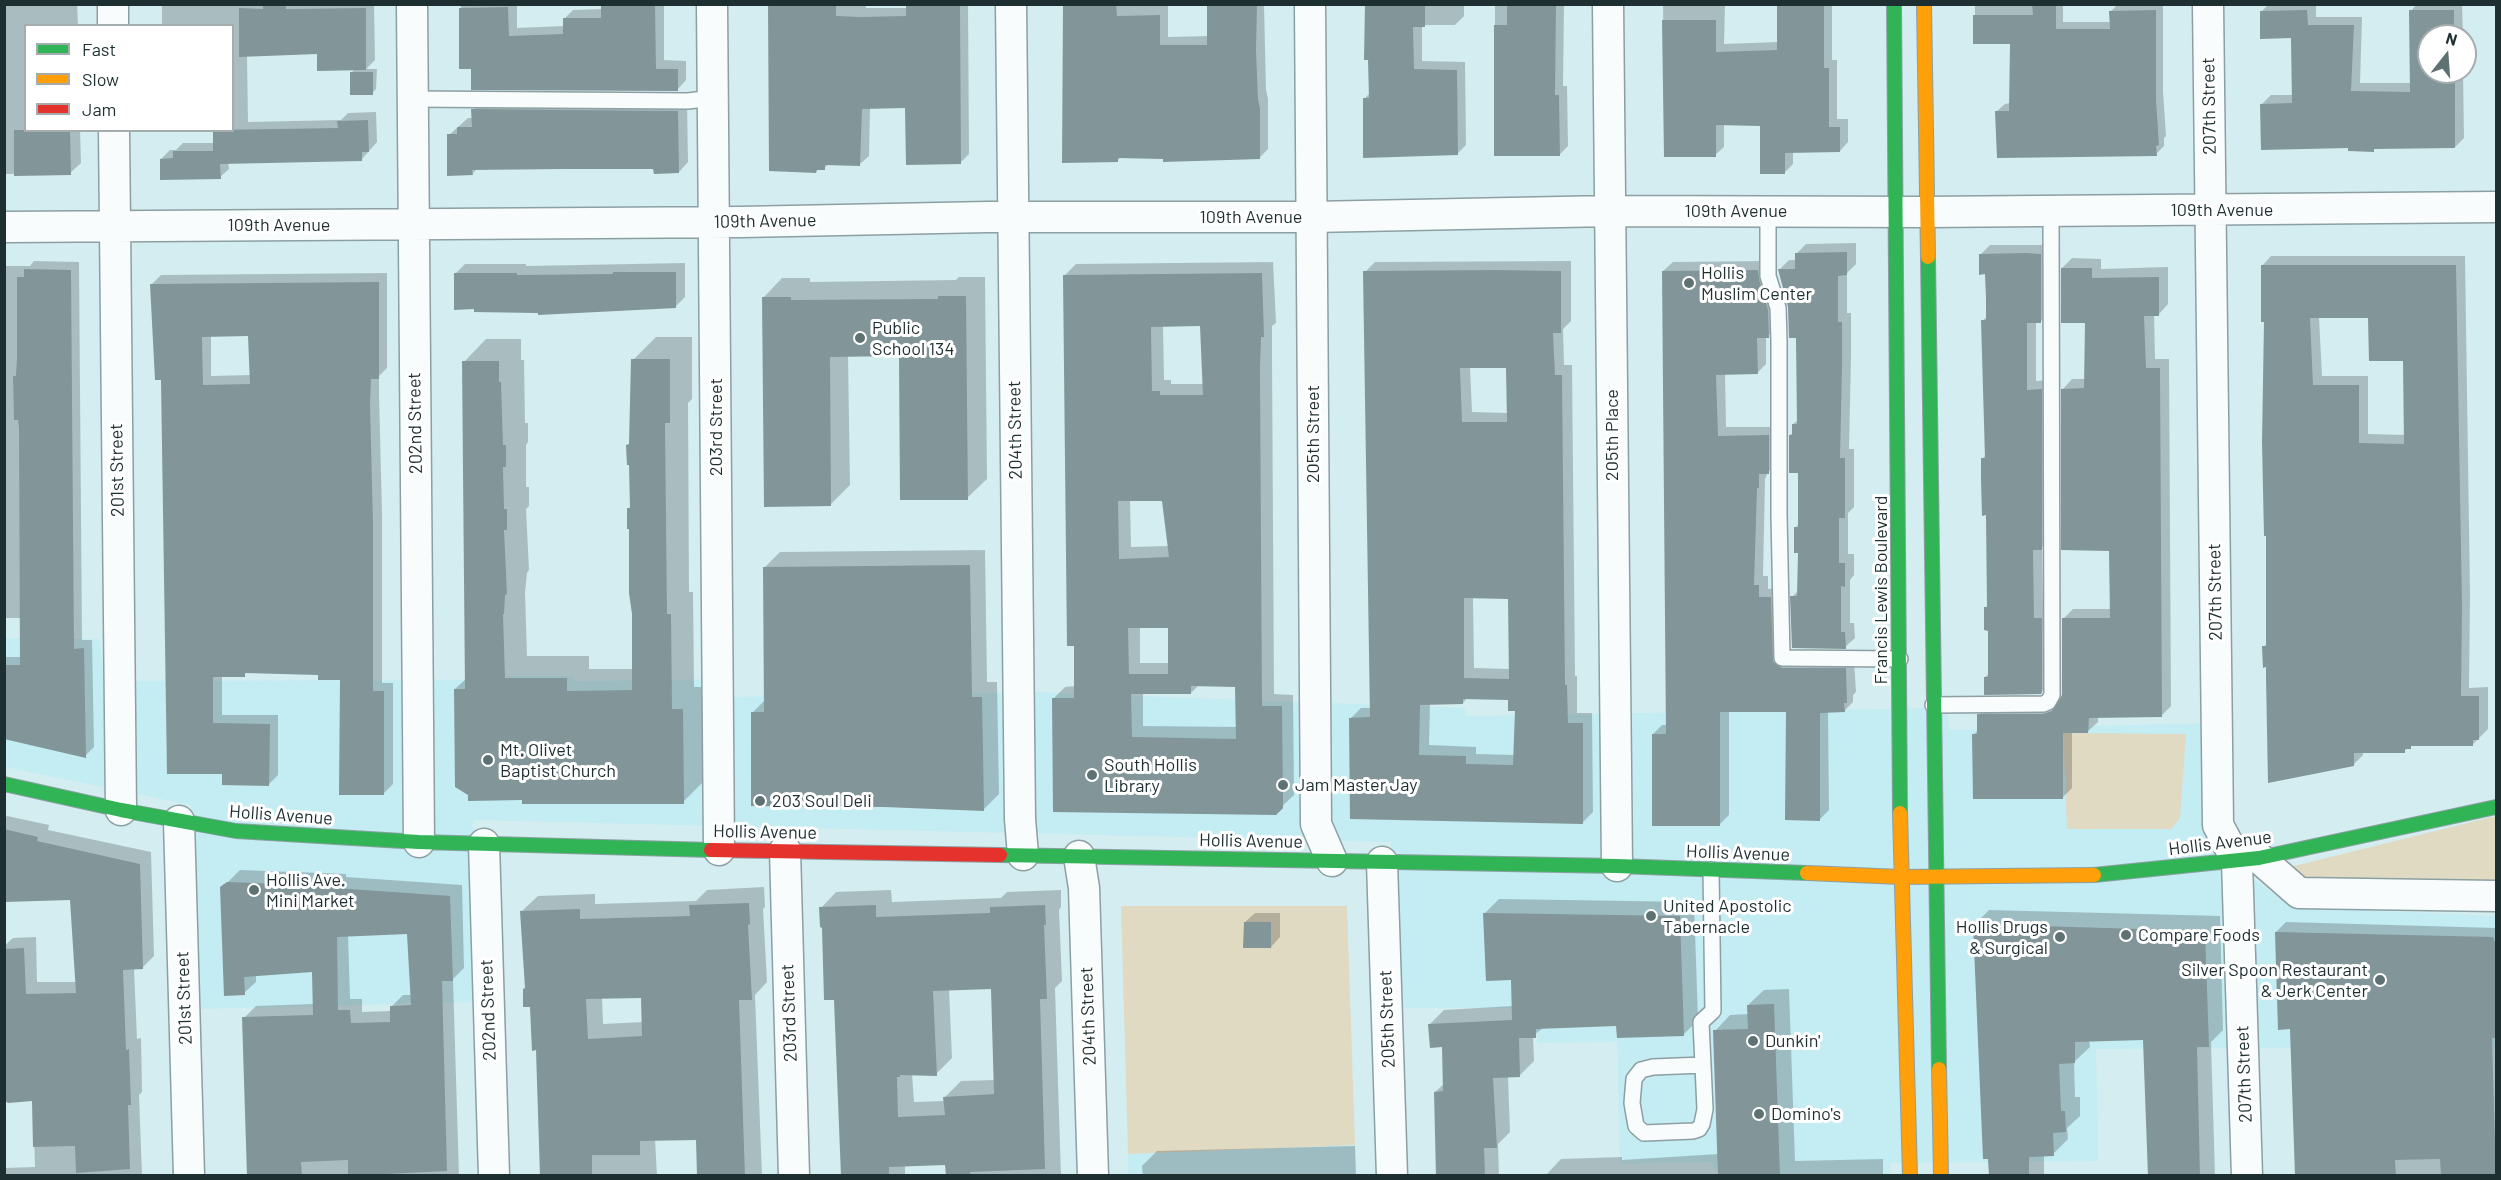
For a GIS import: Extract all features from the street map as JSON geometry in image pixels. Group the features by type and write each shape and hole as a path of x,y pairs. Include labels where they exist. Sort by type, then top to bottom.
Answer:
{"street":[{"path":"113,4 113,24"},
{"name":"202nd Street","path":"412,4 419,842"},
{"name":"203rd Street","path":"712,4 719,850"},
{"name":"204th Street","path":"1011,4 1020,819 1023,855"},
{"name":"205th Street","path":"1310,4 1316,824 1332,861"},
{"name":"205th Place","path":"1608,4 1617,866"},
{"name":"Francis Lewis Boulevard","path":"1894,4 1911,212 1933,705 1941,1176"},
{"name":"Francis Lewis Boulevard","path":"1910,1176 1901,877 1900,659 1911,212 1924,4"},
{"name":"207th Street","path":"2208,4 2218,825 2248,859 2247,1176"},
{"name":"201st Street","path":"114,132 121,810"},
{"name":"109th Avenue","path":"4,226 413,225 1013,217 1312,217 1610,211 1911,212 2496,207"},
{"name":"Hollis Avenue","path":"4,784 121,810 236,831 419,842 719,850 1617,866 1901,877 2100,876 2248,859 2496,807"},
{"name":"201st Street","path":"179,821 189,1176"},
{"name":"202nd Street","path":"484,844 494,1176"},
{"name":"203rd Street","path":"785,850 794,1176"},
{"name":"204th Street","path":"1078,856 1084,888 1093,1176"},
{"path":"2248,859 2299,893 2496,896"},
{"name":"205th Street","path":"1382,862 1392,1176"}],"lane":[{"path":"412,99 688,101 713,98"},
{"path":"1768,211 1768,276 1778,308 1779,329 1782,658 1900,659"},
{"path":"1933,705 2043,704 2048,702 2052,695 2051,211"},
{"path":"1703,1065 1653,1067 1641,1071 1634,1079 1632,1103 1636,1126 1644,1133 1699,1129 1705,1109 1703,1065 1701,1022 1713,1011 1711,870"}],"shaded area":[{"path":"5,638 100,639 104,681 507,680 507,676 573,676 574,681 732,679 733,697 1030,692 1465,708 1465,716 1947,708 1949,730 2209,723 2209,847 2292,907 2496,916 2496,1046 2096,1049 2098,1161 1890,1163 1890,1176 1752,1176 1752,1168 1713,1169 1712,1162 1620,1164 1617,1042 1537,1043 1536,1008 1397,1008 1391,842 473,820 479,1002 195,1009 191,805 5,767"},
{"path":"2063,733 2186,734 2180,818 2171,829 2067,829"},
{"path":"2496,816 2496,884 2305,882 2282,869"},
{"path":"1121,906 1347,906 1355,1145 1128,1154"},
{"path":"1355,1145 1356,1175 1128,1175 1128,1154"}],"building":[{"path":"263,4 286,4 286,9 366,8 366,70 317,71 317,54 239,57 239,8 263,9"},
{"path":"601,4 655,4 656,69 678,69 678,91 471,90 471,69 459,69 459,8 508,7 509,36 563,34 563,18 601,18"},
{"path":"768,4 836,4 836,16 860,17 906,16 906,4 960,4 961,164 906,165 905,108 862,109 860,166 825,165 825,170 817,170 816,173 769,171"},
{"path":"1063,4 1116,4 1117,16 1160,15 1160,45 1207,45 1207,4 1257,4 1256,50 1260,109 1260,159 1163,162 1163,159 1118,158 1118,162 1062,163"},
{"path":"1365,4 1425,4 1425,27 1413,27 1414,69 1457,70 1458,155 1363,158 1363,98 1369,98 1368,60 1364,60"},
{"path":"1507,4 1556,4 1555,95 1559,95 1560,156 1494,156 1494,25 1507,25"},
{"path":"1777,4 1824,4 1824,68 1829,68 1829,127 1840,127 1840,152 1785,153 1785,174 1760,174 1760,126 1716,125 1716,157 1664,157 1662,20 1716,20 1716,52 1777,50"},
{"path":"2032,4 2056,4 2056,29 2110,29 2109,11 2156,10 2156,100 2159,145 2156,146 2157,156 1997,158 1995,111 2009,111 2010,44 1973,44 1973,15 2033,15"},
{"path":"2307,10 2308,25 2354,25 2351,91 2410,92 2409,10 2454,10 2454,24 2417,24 2417,84 2455,84 2455,148 2374,149 2374,152 2348,151 2348,148 2261,150 2260,104 2292,103 2291,38 2260,39 2260,11"},
{"path":"350,72 373,72 373,95 350,95"},
{"path":"471,109 678,111 679,173 654,174 653,169 472,170 473,175 447,176 447,134 457,134 457,127 472,127"},
{"path":"368,120 369,152 362,152 362,161 220,164 221,179 160,180 160,159 173,158 173,151 213,151 213,132 338,128 337,121"},
{"path":"14,130 70,132 71,175 14,176"},
{"path":"1847,252 1847,275 1838,276 1838,322 1842,322 1840,458 1845,458 1845,518 1839,518 1839,563 1845,563 1845,587 1841,586 1841,632 1845,632 1846,649 1792,648 1790,596 1797,596 1798,553 1794,553 1794,527 1798,527 1798,473 1789,473 1789,435 1792,435 1792,424 1797,424 1796,338 1789,338 1788,307 1778,269 1795,269 1795,253"},
{"path":"1979,254 2041,254 2041,323 2027,323 2027,390 2042,389 2042,550 2033,550 2034,618 2042,618 2042,692 2041,694 1984,695 1984,677 1988,677 1988,631 1984,630 1984,607 1987,607 1986,515 1982,516 1981,480 1981,458 1985,458 1981,320 1986,320 1986,298 1985,274 1979,275"},
{"path":"2261,265 2456,265 2462,605 2461,696 2479,696 2479,740 2473,740 2473,746 2411,746 2411,749 2405,749 2405,753 2354,753 2354,766 2268,783 2266,667 2263,668 2262,646 2266,646 2266,536 2264,536 2262,442 2264,322 2261,322","holes":["2310,318 2368,318 2369,361 2403,361 2404,444 2359,443 2359,385 2313,385"]},
{"path":"2061,268 2092,268 2092,278 2159,277 2159,316 2144,316 2146,368 2160,368 2162,717 2089,718 2088,733 2063,733 2063,799 1973,799 1972,734 1977,734 1977,714 2043,714 2052,711 2062,695 2062,618 2110,618 2109,551 2061,550 2061,389 2084,388 2085,323 2061,323"},
{"path":"24,269 71,270 74,649 84,648 86,758 4,739 4,665 20,665 19,428 18,420 14,420 13,376 16,376 17,357 17,277 24,277"},
{"path":"1758,270 1768,310 1769,338 1757,338 1758,374 1716,375 1718,436 1769,435 1769,474 1759,474 1759,488 1757,488 1754,585 1759,585 1759,597 1771,597 1773,662 1782,668 1846,668 1847,703 1844,703 1845,712 1820,713 1820,821 1785,820 1786,712 1720,712 1720,826 1652,826 1652,734 1666,734 1662,271"},
{"path":"1363,271 1561,271 1561,333 1553,333 1555,375 1562,375 1565,685 1567,685 1568,723 1583,723 1583,824 1350,819 1349,718 1370,717","holes":["1460,368 1506,368 1507,422 1462,422","1464,598 1508,599 1509,679 1464,678","1463,699 1508,700 1508,711 1515,711 1513,765 1466,764 1466,756 1419,755 1420,705 1463,704"]},
{"path":"613,272 676,272 676,308 538,315 538,313 474,312 474,309 454,310 454,273 517,273 517,275 613,274"},
{"path":"1262,273 1264,337 1261,337 1260,369 1262,706 1282,706 1283,808 1276,815 1053,812 1052,698 1074,698 1074,646 1067,646 1063,275","holes":["1200,326 1203,395 1160,395 1160,391 1152,391 1151,327","1118,501 1162,501 1169,557 1119,559","1128,628 1168,628 1168,674 1129,674","1191,686 1235,687 1236,739 1132,737 1131,694 1191,694"]},
{"path":"379,282 379,379 371,379 370,404 373,691 384,691 384,795 339,795 340,680 318,680 318,675 245,673 245,677 213,677 213,723 270,724 269,786 222,785 222,774 167,774 161,380 155,380 150,284","holes":["248,336 250,384 203,385 202,337"]},
{"path":"938,296 966,296 968,500 900,500 899,356 830,357 831,506 764,507 762,297 791,297 791,300 938,299"},
{"path":"631,359 670,359 670,423 665,423 667,614 671,614 672,709 683,709 684,804 522,804 522,800 468,801 468,795 455,787 454,689 465,689 462,361 499,361 503,445 506,445 506,467 503,467 504,509 507,509 507,530 504,530 507,594 503,614 505,678 567,678 567,691 632,690 632,614 629,593 629,529 627,529 627,508 630,508 629,465 627,465 626,445 629,444"},
{"path":"970,565 972,697 982,697 984,811 884,807 751,806 751,712 764,712 763,567"},
{"path":"4,829 38,837 37,841 140,864 143,969 123,970 131,1105 128,1105 130,1169 76,1173 75,1146 33,1147 32,1101 8,1103 5,1101 4,949 24,948 26,994 76,993 70,900 4,902"},
{"path":"227,882 335,886 335,888 450,896 453,981 442,981 447,1171 348,1176 348,1160 301,1162 302,1176 247,1176 242,1017 313,1015 312,972 244,977 245,995 224,996 220,887","holes":["407,934 411,1005 390,1006 390,1022 351,1023 350,1010 338,1010 337,937"]},
{"path":"749,903 752,1000 739,1000 745,1176 697,1176 696,1140 640,1141 640,1155 592,1155 592,1176 540,1176 536,1050 532,1051 530,1007 523,1007 523,989 525,988 520,911 580,909 580,919 690,916 689,905","holes":["641,998 642,1036 588,1039 586,999"]},
{"path":"876,905 876,917 990,913 990,907 1045,905 1047,999 1040,999 1045,1169 970,1172 971,1176 946,1176 945,1165 889,1167 889,1176 841,1176 834,1000 824,1000 822,928 820,927 819,907","holes":["991,989 994,1094 943,1097 945,1115 898,1117 897,1077 900,1075 937,1076 933,991"]},
{"path":"1483,913 1680,916 1684,1036 1617,1038 1616,1026 1536,1029 1536,1038 1519,1038 1520,1077 1493,1078 1497,1148 1484,1148 1485,1176 1436,1176 1434,1092 1443,1091 1442,1047 1430,1048 1428,1024 1512,1020 1511,980 1486,981"},
{"path":"1244,922 1271,922 1271,948 1243,948"},
{"path":"1973,924 2205,931 2209,1047 2197,1047 2200,1176 2148,1176 2143,1040 2075,1042 2075,1063 2059,1064 2061,1111 2065,1111 2066,1132 2053,1133 2054,1156 2029,1157 2029,1176 1989,1176 1988,1159 1983,1159"},
{"path":"2275,932 2493,937 2496,945 2496,1038 2492,1038 2496,1176 2441,1176 2440,1159 2395,1160 2396,1176 2295,1176 2290,1029 2278,1030"},
{"path":"1774,1004 1780,1176 1718,1176 1713,1030 1748,1029 1747,1005"}],"traffic: fast":[{"path":"1894,4 1900,813"},
{"path":"1928,257 1939,1069"},
{"path":"4,784 121,810 236,831 419,842 711,850"},
{"path":"2094,875 2259,858 2496,807"},
{"path":"1000,855 1617,866 1807,873"}],"traffic: slow":[{"path":"1924,4 1928,257"},
{"path":"1900,813 1910,1176"},
{"path":"1807,873 1901,877 2094,875"},
{"path":"1939,1069 1941,1176"}],"traffic: jam":[{"path":"711,850 1000,855"}],"place":[{"name":"Hollis Muslim Center","path":"1689,283"},
{"name":"Public School 134","path":"860,338"},
{"name":"Mt. Olivet Baptist Church","path":"488,760"},
{"name":"South Hollis Library","path":"1092,775"},
{"name":"Jam Master Jay","path":"1283,785"},
{"name":"203 Soul Deli","path":"760,801"},
{"name":"Hollis Ave. Mini Market","path":"254,890"},
{"name":"United Apostolic Tabernacle","path":"1651,916"},
{"name":"Compare Foods","path":"2126,935"},
{"name":"Hollis Drugs & Surgical","path":"2060,937"},
{"name":"Silver Spoon Restaurant & Jerk Center","path":"2380,980"},
{"name":"Dunkin'","path":"1753,1041"},
{"name":"Domino's","path":"1759,1114"}]}
